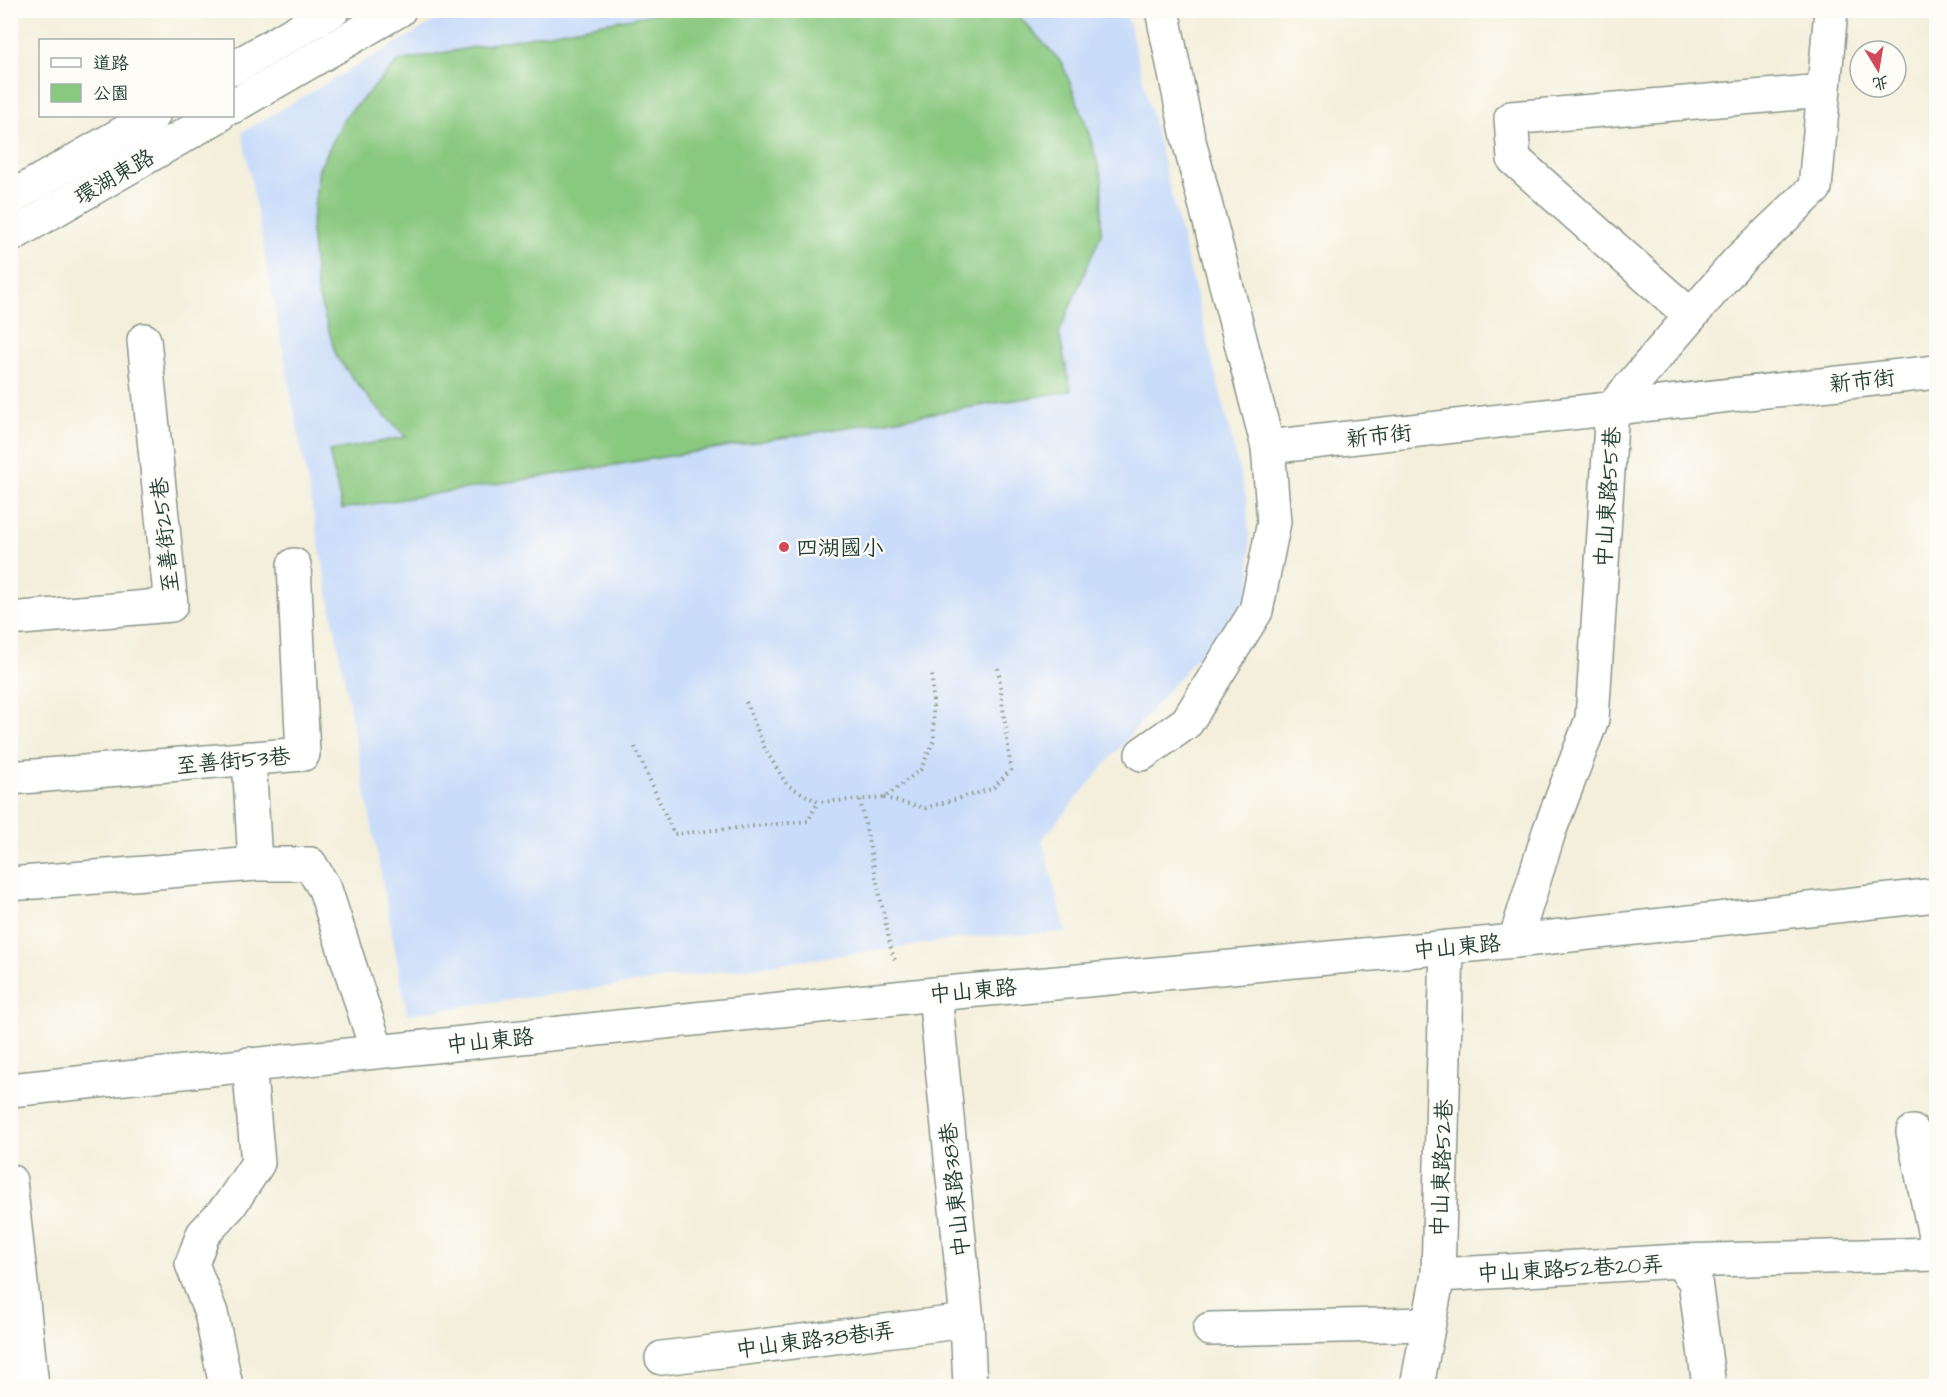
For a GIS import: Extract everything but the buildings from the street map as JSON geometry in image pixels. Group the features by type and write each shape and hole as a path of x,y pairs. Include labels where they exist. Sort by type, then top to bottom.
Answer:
{"street":[{"path":"234,68 333,10"},
{"path":"234,106 399,10"},
{"path":"1142,754 1187,722 1256,611 1274,522 1268,447 1188,137 1162,10"},
{"name":"中山東路55巷","path":"1515,941 1549,832 1592,718 1612,408 1738,261 1815,188 1831,10"},
{"path":"1692,316 1514,159 1511,118 1823,92"},
{"name":"環湖東路","path":"10,198 151,117"},
{"name":"環湖東路","path":"10,236 216,117"},
{"name":"至善街25巷","path":"10,619 171,605 144,340"},
{"name":"新市街","path":"1268,447 1936,372"},
{"name":"至善街53巷","path":"10,778 303,754 294,565"},
{"path":"249,758 255,864"},
{"path":"10,884 255,864 310,864 325,889 377,1051"},
{"name":"中山東路","path":"10,1090 935,994 1515,941 1936,895"},
{"name":"中山東路52巷","path":"1417,1386 1438,1275 1447,947"},
{"name":"中山東路38巷","path":"935,994 967,1321 970,1386"},
{"path":"226,1386 211,1312 192,1264 202,1234 230,1204 258,1163 249,1064"},
{"path":"1913,1132 1936,1240"},
{"path":"10,1181 32,1386"},
{"path":"1678,1261 1936,1254"},
{"name":"中山東路52巷20弄","path":"1438,1275 1678,1261 1695,1281 1709,1386"},
{"name":"中山東路38巷1弄","path":"662,1358 967,1321"},
{"path":"1210,1329 1428,1324"}],"path":[{"path":"746,702 765,749 787,785 818,802 884,798 925,808 992,789 1011,770 998,668"},
{"path":"884,798 921,770 934,740 932,675"},
{"path":"635,747 674,834 808,821 818,802"},
{"path":"860,800 891,949 896,963"}],"shaded area":[{"name":"四湖國小","path":"452,11 1126,11 1247,501 1252,592 1042,839 1066,932 974,937 407,1014 242,132"}],"green space":[{"path":"674,10 1014,11 1062,63 1085,121 1102,178 1101,234 1059,333 1071,391 342,509 329,451 406,437 371,401 337,358 317,291 311,230 319,169 345,117 399,61"}],"place":[{"name":"四湖國小","path":"784,547"}]}
